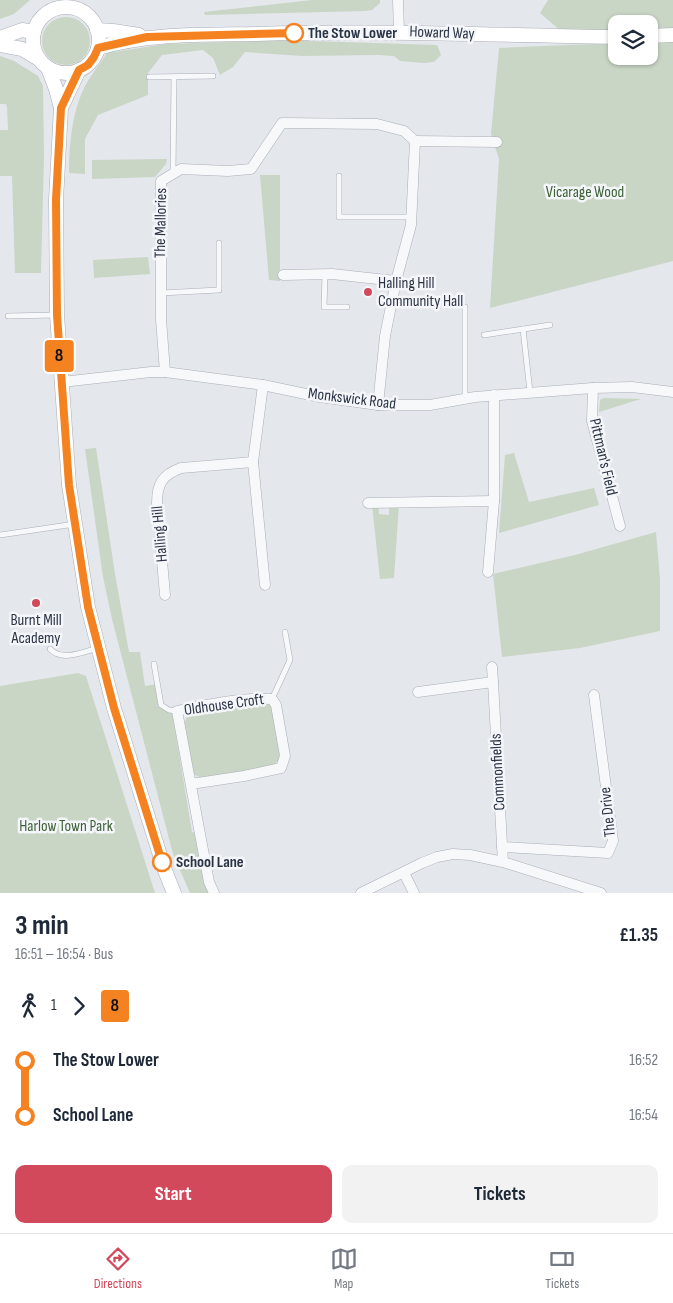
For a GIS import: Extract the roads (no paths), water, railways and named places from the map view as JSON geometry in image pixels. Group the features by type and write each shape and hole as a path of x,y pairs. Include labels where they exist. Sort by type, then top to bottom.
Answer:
{"street":[{"path":"398,0 399,32"},
{"path":"0,45 22,49 44,63 58,72 69,73 88,65 94,57 98,48 97,30 80,5 72,8 57,4 38,22 33,42 35,51 44,63 56,89 61,108 56,200 57,315 69,485 88,607 120,726 164,868 174,893"},
{"path":"0,38 22,30 34,32"},
{"name":"Howard Way","path":"97,30 147,37"},
{"name":"Howard Way","path":"98,48 147,37 313,32 608,37"},
{"path":"658,36 673,35"},
{"path":"61,108 79,70"},
{"name":"The Mallories","path":"165,372 161,293 161,181 181,169 228,171 251,169 282,123 377,124 404,131 415,141"},
{"path":"378,405 385,336 396,281 411,225 415,141 497,142"},
{"path":"283,275 325,274 396,281"},
{"name":"Monkswick Road","path":"62,382 165,372 263,385 320,398 378,405 430,405 494,395 594,388 632,387 673,392"},
{"path":"263,385 253,462 265,585"},
{"name":"Pittman's Field","path":"594,388 592,421 620,526"},
{"path":"488,572 494,501 494,395"},
{"name":"Halling Hill","path":"165,595 157,503 157,491 161,482 170,472 181,468 253,462"},
{"path":"368,503 494,501"},
{"name":"Commonfields","path":"492,667 503,862"},
{"path":"418,692 493,682"},
{"name":"The Drive","path":"502,847 608,853 613,841 594,695"},
{"name":"Oldhouse Croft","path":"191,784 281,768 285,756 276,706 272,699 264,698 221,703 177,711 209,882 214,893"},
{"path":"361,893 437,857 453,854 470,855 503,862 601,893"},
{"path":"404,873 414,893"}],"lane":[{"path":"172,173 174,76"},
{"path":"149,77 213,76"},
{"path":"339,176 339,217 412,217"},
{"path":"161,293 219,290 219,243"},
{"path":"325,274 324,307 347,307"},
{"path":"465,307 465,399"},
{"path":"8,316 57,315"},
{"path":"484,335 550,326"},
{"path":"523,330 530,392"},
{"path":"0,535 75,524"},
{"path":"272,699 290,660 285,632"},
{"path":"50,648 58,656 67,656 99,648"},
{"path":"154,664 161,705 169,710 177,711"}],"place":[{"name":"The Stow Lower","path":"294,33"},
{"name":"Halling Hill Community Hall","path":"368,292"},
{"name":"Burnt Mill Academy","path":"36,603"},
{"name":"School Lane","path":"162,862"}],"park label":[{"name":"Vicarage Wood","path":"585,192"},
{"name":"Harlow Town Park","path":"66,826"}]}
